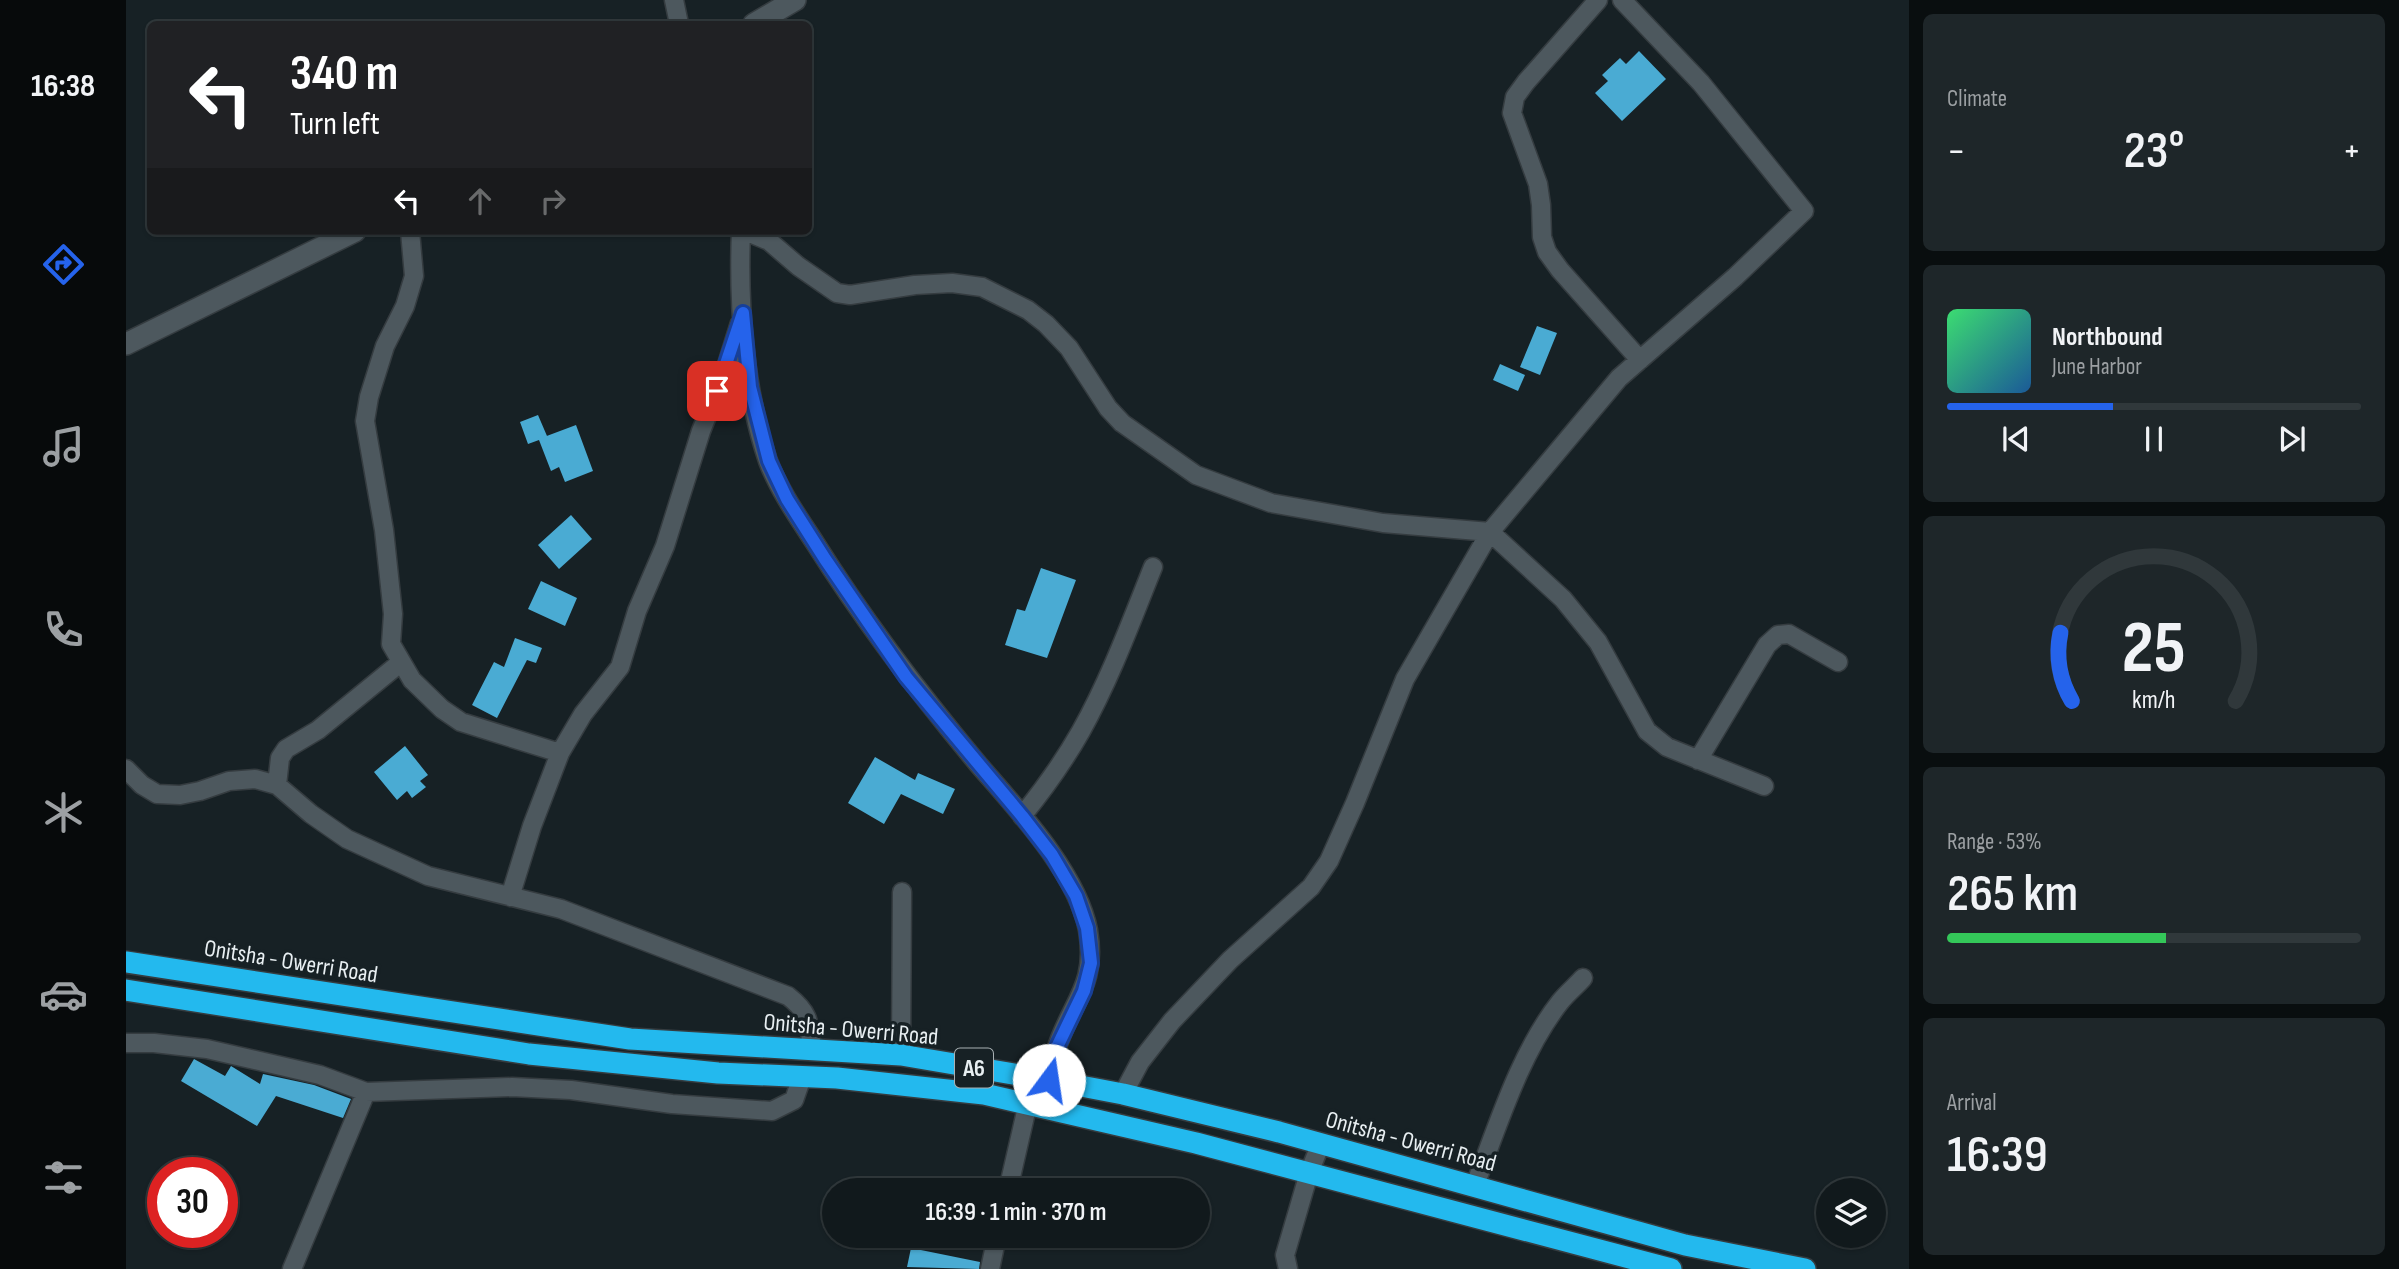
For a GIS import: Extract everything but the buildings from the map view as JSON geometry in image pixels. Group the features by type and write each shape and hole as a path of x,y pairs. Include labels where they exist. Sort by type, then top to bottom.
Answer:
{"highway":[{"name":"Onitsha - Owerri Road","path":"126,962 630,1039 901,1055 1049,1080 1123,1094 1321,1143 1685,1245 1805,1269"},
{"name":"Onitsha - Owerri Road","path":"126,990 529,1054 718,1073 837,1078 984,1094 1310,1173 1668,1269"}],"street":[{"path":"674,0 678,21"},
{"path":"759,21 795,0"},
{"path":"1598,0 1526,82 1515,97 1512,113 1538,184 1542,237 1547,252 1640,360"},
{"path":"1123,1094 1140,1062 1172,1021 1230,960 1311,887 1329,862 1405,679 1490,532 1619,378 1735,277 1804,211 1701,83 1622,0"},
{"path":"126,344 347,235"},
{"path":"410,235 414,276 405,306 385,346 369,397 365,421 384,530 393,614 391,645 412,680 442,709 461,722 560,752"},
{"path":"743,235 739,277 750,387 769,461 787,499 906,677 1022,816 1052,855 1076,896 1087,928 1091,963 1084,991 1058,1045 1049,1080"},
{"path":"753,235 769,241 798,266 837,293 850,295 915,285 952,283 982,287 1028,310 1069,348 1108,408 1122,423 1196,475 1272,503 1383,523 1490,532 1563,599 1598,642 1647,731 1667,747 1764,786"},
{"path":"510,897 532,826 560,752 583,714 620,667 637,611 665,546 701,431 725,371 743,313"},
{"path":"1022,816 1050,781 1081,731 1120,650 1153,567"},
{"path":"1698,760 1767,645 1778,635 1789,634 1839,662"},
{"path":"277,785 280,758 286,749 318,730 400,663"},
{"path":"126,769 142,785 157,794 180,795 229,781 254,779 277,785 311,814 347,839 428,876 561,909 788,996 802,1007 808,1018 812,1049"},
{"path":"901,1055 902,892"},
{"path":"1475,1185 1509,1097 1538,1037 1560,1002 1583,978"},
{"path":"126,1043 207,1049 320,1075 366,1092 512,1087 571,1090 672,1104 772,1111 794,1100 802,1077"},
{"path":"292,1269 366,1092"},
{"path":"1011,1178 1028,1103"},
{"path":"1288,1269 1285,1255 1321,1143"},
{"path":"990,1269 995,1248"}],"route":[{"path":"717,391 743,313 750,387 769,461 787,499 906,677 1022,816 1052,855 1076,896 1087,928 1091,963 1084,991 1058,1045 1049,1080"}]}
